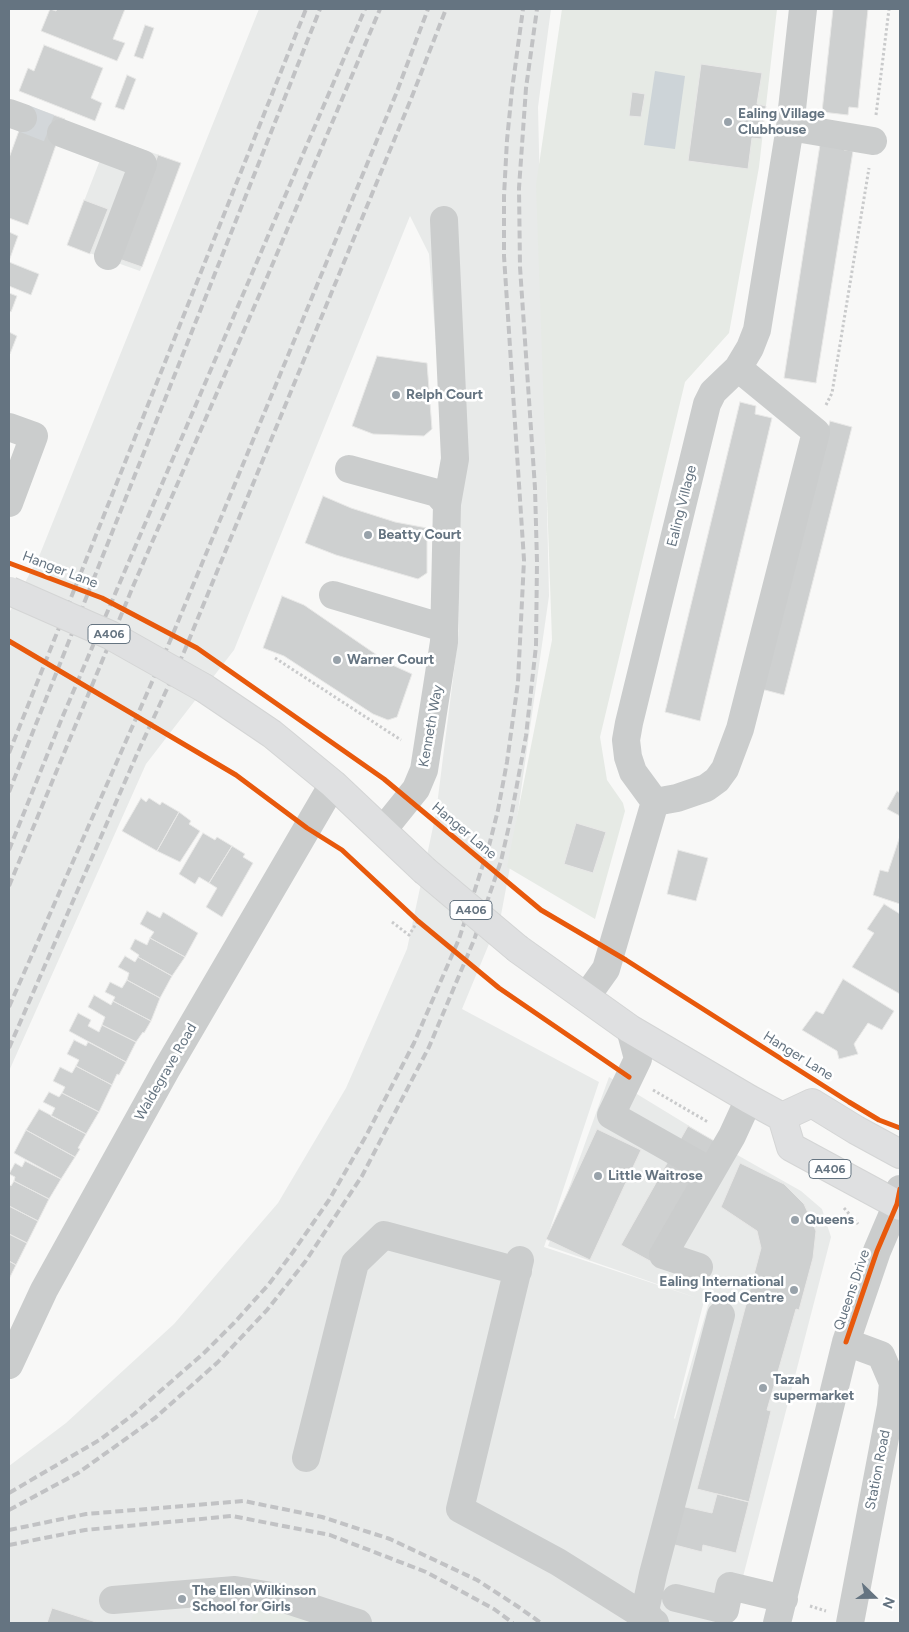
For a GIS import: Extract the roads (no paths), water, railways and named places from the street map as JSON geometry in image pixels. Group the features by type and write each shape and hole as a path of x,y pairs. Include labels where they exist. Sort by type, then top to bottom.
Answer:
{"highway":[{"name":"A406","path":"9,590 110,635 204,688 272,734 333,784 424,870 518,950 630,1029 782,1117 791,1147 899,1200"},
{"path":"782,1117 812,1103 900,1154"}],"street":[{"name":"Ealing Village","path":"655,802 633,772 628,757 626,740 629,723 707,404 713,392 738,368 750,348 759,320 790,127 803,9"},
{"path":"790,127 873,141"},
{"path":"61,132 143,164 108,256"},
{"name":"Kenneth Way","path":"383,830 416,789 424,770 444,642 442,498 455,460 444,220"},
{"path":"586,997 606,968 655,802 677,798 706,788 717,780 726,769 740,729 816,432 738,368"},
{"path":"9,427 34,436 9,503"},
{"path":"349,470 442,498"},
{"path":"333,595 444,628"},
{"name":"Waldegrave Road","path":"9,1365 44,1290 161,1078 333,784"},
{"path":"630,1029 638,1059 611,1115 710,1171"},
{"path":"700,1267 663,1255 732,1136 749,1099"},
{"name":"Queens Drive","path":"789,1609 846,1342 877,1251 899,1200"},
{"path":"306,1458 355,1263 384,1235 519,1266 460,1509 558,1562 654,1622"},
{"path":"654,1622 645,1610 721,1315"},
{"name":"Station Road","path":"846,1342 881,1355 893,1383 847,1619"},
{"path":"676,1598 725,1610 730,1586 789,1609"},
{"path":"113,1600 235,1590 278,1597 358,1623"}],"tunnel":[{"path":"23,118 61,133"}],"railway":[{"path":"9,753 306,9"},
{"path":"9,792 320,9"},
{"path":"9,850 62,718 365,9"},
{"path":"9,886 134,584 268,275 380,9"},
{"path":"9,1007 170,641 396,94 428,9"},
{"path":"9,1048 137,754 184,652 411,99 446,9"},
{"path":"9,1493 101,1439 134,1414 204,1353 269,1284 329,1200 366,1136 414,1043 459,939 489,846 498,810 518,682 524,560 504,256 504,196 512,90 523,9"},
{"path":"9,1510 78,1473 155,1418 218,1362 267,1310 305,1262 362,1176 429,1047 474,940 501,861 511,817 526,736 536,646 537,562 535,488 520,267 519,188 526,88 537,9"},
{"path":"9,1530 86,1514 244,1501 322,1517 390,1539 477,1580 541,1623"},
{"path":"9,1545 85,1530 232,1516 330,1535 426,1572 494,1609 513,1623"}],"place":[{"name":"Ealing Village Clubhouse","path":"728,122"},
{"name":"Relph Court","path":"396,395"},
{"name":"Beatty Court","path":"368,535"},
{"name":"Warner Court","path":"337,660"},
{"name":"Little Waitrose","path":"598,1176"},
{"name":"Queens","path":"795,1220"},
{"name":"Ealing International Food Centre","path":"794,1290"},
{"name":"Tazah supermarket","path":"763,1388"},
{"name":"The Ellen Wilkinson School for Girls","path":"182,1599"}]}
